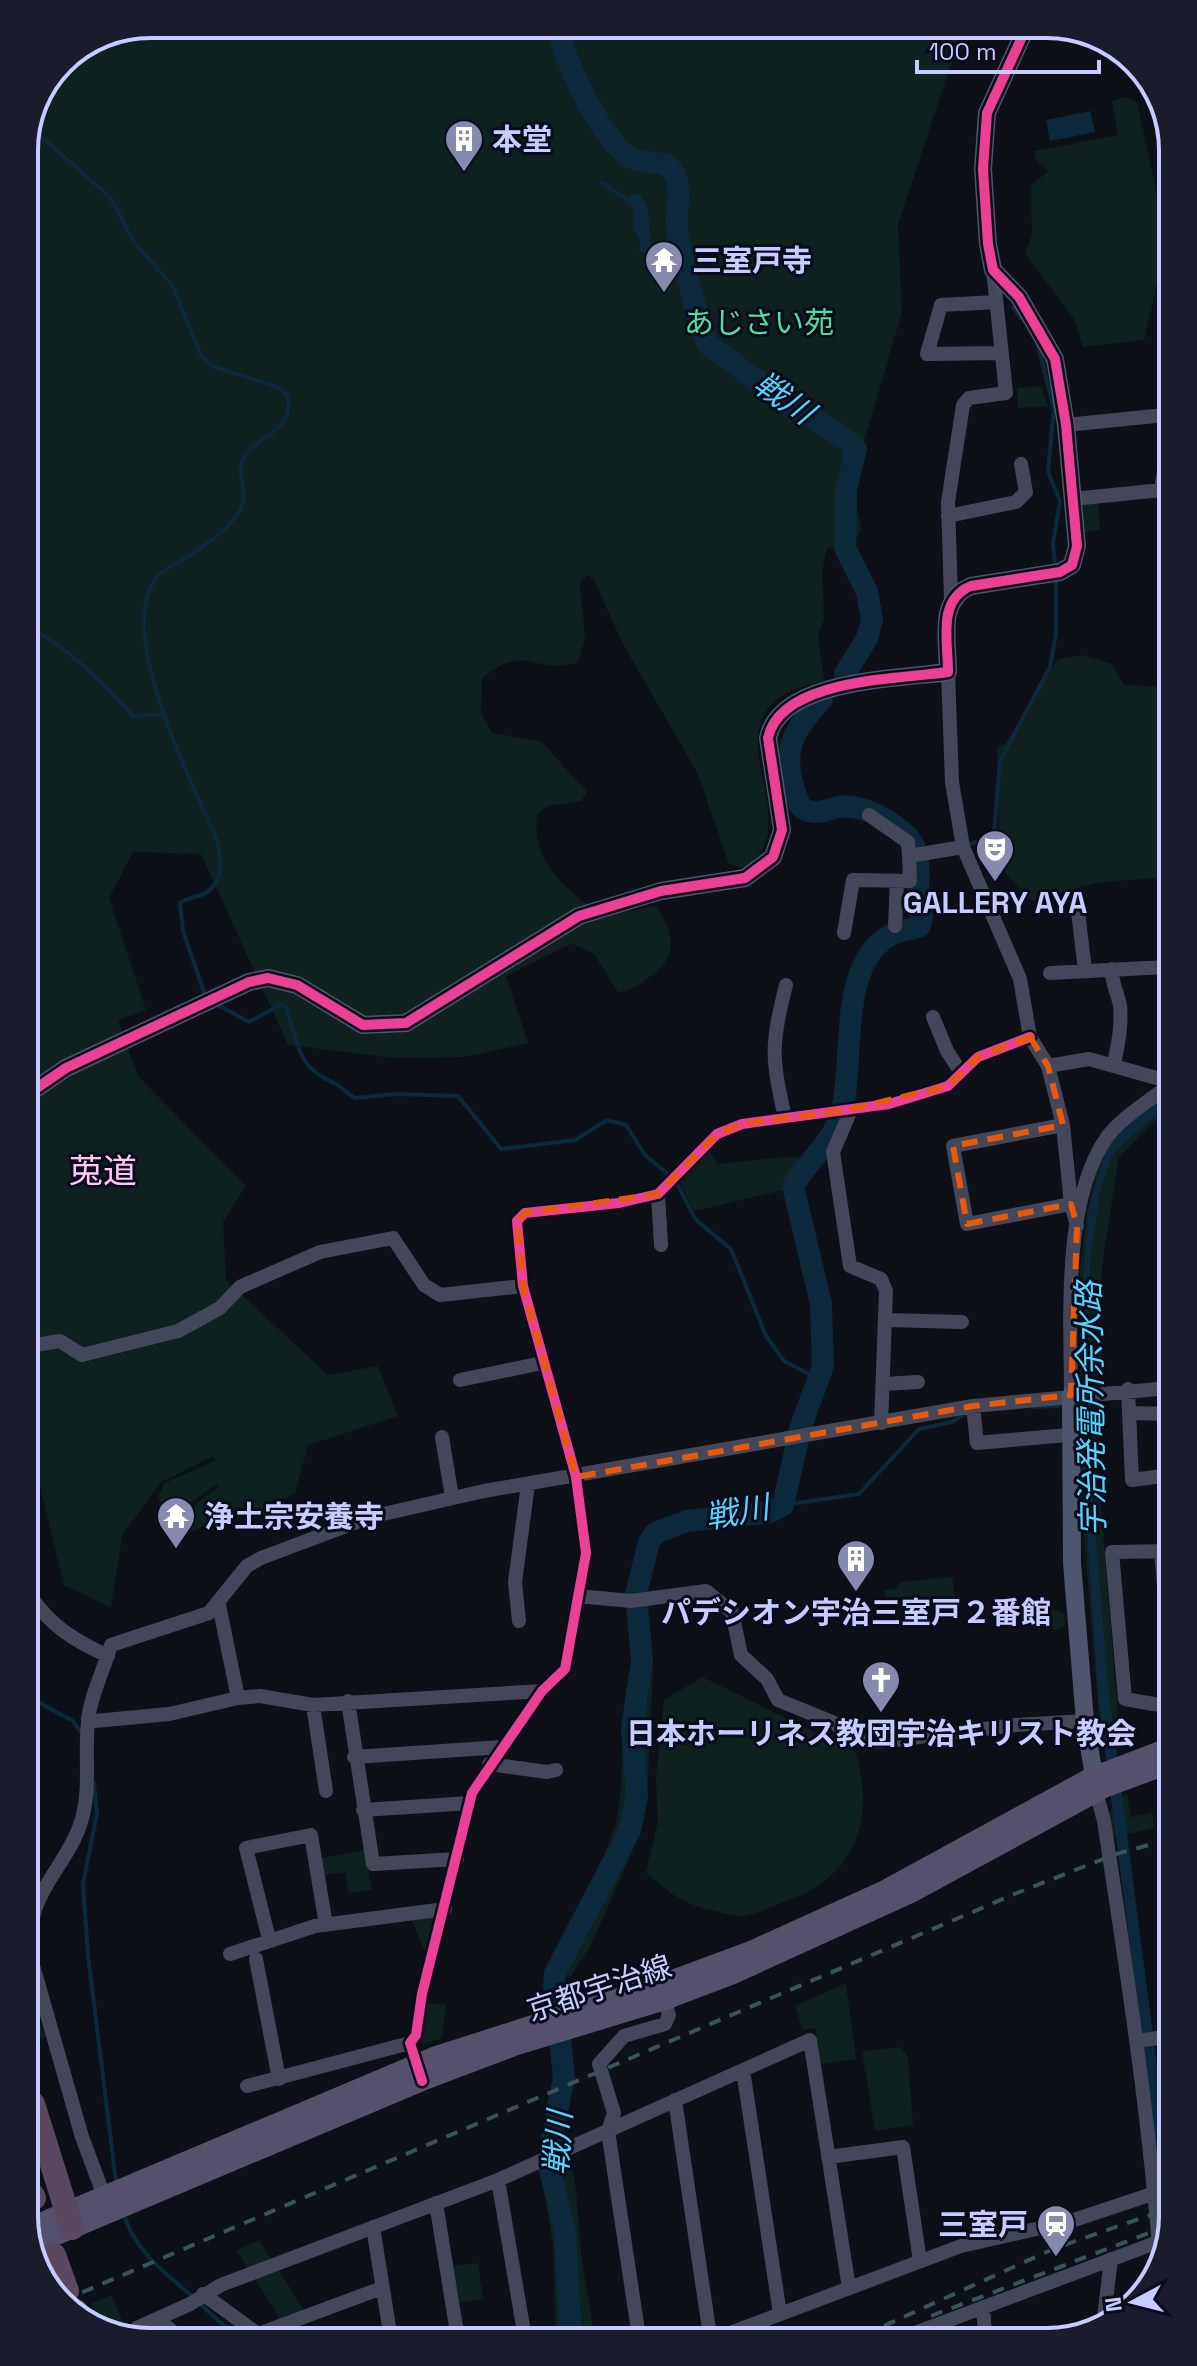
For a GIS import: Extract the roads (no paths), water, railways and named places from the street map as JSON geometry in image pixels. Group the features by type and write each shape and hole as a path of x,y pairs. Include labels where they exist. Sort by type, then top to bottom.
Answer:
{"highway":[{"path":"38,2120 69,2220"}],"main road":[{"name":"京都宇治線","path":"39,2225 69,2220 419,2073 546,2027 662,1993 848,1925 1099,1782 1159,1753"},
{"name":"京都宇治線","path":"1125,1770 1159,1765"},
{"name":"京都宇治線","path":"45,2252 69,2220"}],"street":[{"path":"1022,38 987,113 983,169 1006,393 969,398 963,405 948,516 952,782 963,847 1020,979 1030,1037 1048,1066 1063,1125 1071,1204 1077,1226"},
{"path":"951,599 971,586 1054,573 1072,565 1076,556 1060,380 1046,339 1019,297 993,270"},
{"path":"996,302 941,305 927,354 1002,353"},
{"path":"1066,425 1159,416"},
{"path":"948,516 1016,502 1026,492 1021,464"},
{"path":"1073,499 1159,490"},
{"path":"38,1087 66,1068 249,982 277,979 307,989 363,1025 406,1023 579,916 661,891 745,878 773,857 782,830 768,738 770,726 781,710 793,702 841,687 948,672"},
{"path":"844,933 853,880 910,881 914,855 908,842 869,815"},
{"path":"914,855 963,847"},
{"path":"895,926 897,881"},
{"path":"1078,912 1085,970"},
{"path":"1050,973 1159,967"},
{"path":"1112,969 1111,981 1119,1001 1121,1022 1114,1064"},
{"path":"785,1117 773,1068 774,1031 786,985"},
{"path":"933,1017 947,1051 960,1071"},
{"path":"247,2086 410,2043 416,2035 422,1994 470,1803 489,1764 542,1691 565,1669 586,1553 576,1477 523,1286 517,1221 525,1213 619,1203 658,1194 717,1134 742,1124 889,1104 948,1086 960,1071 978,1057 1030,1037"},
{"path":"1048,1066 1089,1059 1159,1079"},
{"path":"1159,1094 1108,1137 1093,1164 1077,1226 1074,1395 1068,1435 1072,1563 1085,1721 1099,1782 1145,2040 1159,2150"},
{"path":"845,1111 833,1152 850,1266 881,1279 886,1291 881,1423"},
{"path":"1063,1125 953,1146 967,1224 1071,1204"},
{"path":"658,1194 661,1245"},
{"path":"38,1345 60,1341 82,1355 178,1331 220,1308 240,1287 320,1252 393,1238 424,1285 440,1295 523,1286"},
{"path":"886,1320 962,1322"},
{"path":"460,1380 542,1363"},
{"path":"884,1384 918,1382"},
{"path":"38,1902 81,1823 87,1786 88,1719 111,1645 198,1619 219,1605 247,1566 261,1558 370,1517 452,1497 881,1423 1074,1395 1159,1388"},
{"path":"1128,1389 1132,1480 1159,1476"},
{"path":"973,1411 977,1443 1068,1435"},
{"path":"1131,1413 1159,1414"},
{"path":"442,1437 452,1497"},
{"path":"519,1621 515,1582 528,1484"},
{"path":"1159,1551 1112,1552 1125,1699 1159,1705"},
{"path":"578,1596 636,1600 706,1591 732,1612 741,1655 767,1679 778,1700 832,1722 857,1738 878,1742 1016,1725 1085,1721"},
{"path":"219,1605 238,1698"},
{"path":"38,1607 47,1620 76,1641 108,1656"},
{"path":"88,1719 160,1715 260,1696 313,1705 542,1691"},
{"path":"348,1701 354,1757 373,1864 457,1859"},
{"path":"313,1705 326,1791"},
{"path":"354,1757 502,1747"},
{"path":"489,1764 547,1772 556,1770"},
{"path":"363,1810 470,1803"},
{"path":"269,1939 246,1848 311,1835 326,1925"},
{"path":"230,1954 269,1939 326,1925 445,1909"},
{"path":"255,1959 279,2079"},
{"path":"38,1983 82,2137 116,2200"},
{"path":"638,2328 608,2131 614,2113 599,2064 624,2036 665,2024 669,2015 662,1993"},
{"path":"1145,2040 1159,2038"},
{"path":"138,2327 197,2298 498,2180 810,2040 849,2288"},
{"path":"410,2043 419,2073"},
{"path":"743,2070 780,2314"},
{"path":"675,2100 709,2328"},
{"path":"828,2157 903,2147 920,2261"},
{"path":"498,2180 523,2328"},
{"path":"743,2328 961,2246 1071,2221 1159,2183"},
{"path":"436,2203 456,2328"},
{"path":"373,2227 389,2328"},
{"path":"928,2328 1156,2242"},
{"path":"274,2328 382,2288"},
{"path":"197,2298 248,2328"},
{"path":"983,2307 985,2328"},
{"path":"158,2319 168,2328"}],"water":[{"path":"1090,111 1095,132 1050,141 1046,120"},
{"path":"640,194 648,209 652,254 639,252 640,240 633,225 634,209 626,202 630,195"},
{"path":"1159,1100 1159,1112 1118,1148 1111,1159 1093,1211 1088,1309 1091,1480 1109,1694 1159,2082 1159,2171 1098,1697 1082,1452 1082,1302 1088,1211 1107,1147 1122,1128"}],"waterway":[{"name":"戦川","path":"561,38 575,78 609,136 634,159 665,165 676,178 681,253 702,333 709,345 789,404 848,440 856,449 846,490 845,548 867,592 872,620 867,638 845,674"},
{"path":"39,135 111,198 133,241 172,285 201,355 214,367 278,387 288,395 289,407 282,423 253,447 242,461 244,498 239,512 213,539 158,576 145,606 145,637 162,710 217,840 220,855 220,870 211,889 180,903 183,931 205,995"},
{"path":"602,183 626,199"},
{"path":"1013,307 1021,318"},
{"path":"1037,342 1054,409 1048,472 1060,501 1053,543 1055,566"},
{"path":"968,845 994,835 1000,761 1050,667 1056,633 1056,579"},
{"path":"38,632 72,656 133,716 164,714"},
{"name":"戦川","path":"570,2328 565,2232 550,2170 550,2148 564,2076 555,1973 630,1830 637,1796 632,1728 642,1661 636,1594 649,1542 655,1533 687,1521 770,1512 783,1505 801,1426 823,1366 821,1304 793,1186 826,1142 841,1114 851,1013 864,963 877,945 897,932 920,926 922,918 917,854 906,835 884,818 866,810 848,806 813,812 798,802 789,764 792,742 822,699"},
{"path":"214,1003 249,1022 282,1004 286,1007 301,1053 312,1070 322,1077 355,1098 396,1094 458,1096 501,1149 575,1140 607,1120 626,1125 645,1155 675,1180 696,1220 731,1249 766,1336 784,1361 819,1379"},
{"name":"宇治発電所余水路","path":"1089,1255 1097,1201"},
{"name":"宇治発電所余水路","path":"1080,1406 1099,1404 1099,1408"},
{"path":"1033,1407 1059,1406"},
{"path":"783,1505 859,1494 919,1429 952,1422 965,1414"},
{"path":"38,1702 73,1721 83,1736"},
{"path":"94,1783 97,1813 83,1884 88,1955 116,2182"},
{"path":"124,2214 128,2227 143,2250 194,2298"},
{"path":"200,2304 227,2328"}],"railway":[{"path":"73,2296 1017,1893 1116,1854 1159,1842"},
{"path":"879,2328 1053,2249 1159,2212"},
{"path":"931,2316 1158,2230"}],"place":[{"name":"本堂","path":"464,173"},
{"name":"三室戸寺","path":"664,294"},
{"name":"GALLERY AYA","path":"995,883"},
{"name":"浄土宗安養寺","path":"176,1550"},
{"name":"パデシオン宇治三室戸２番館","path":"856,1593"},
{"name":"日本ホーリネス教団宇治キリスト教会","path":"881,1714"},
{"name":"三室戸","path":"1056,2258"}],"district":[{"name":"莵道","path":"103,1171"}],"park label":[{"name":"あじさい苑","path":"759,322"}]}
